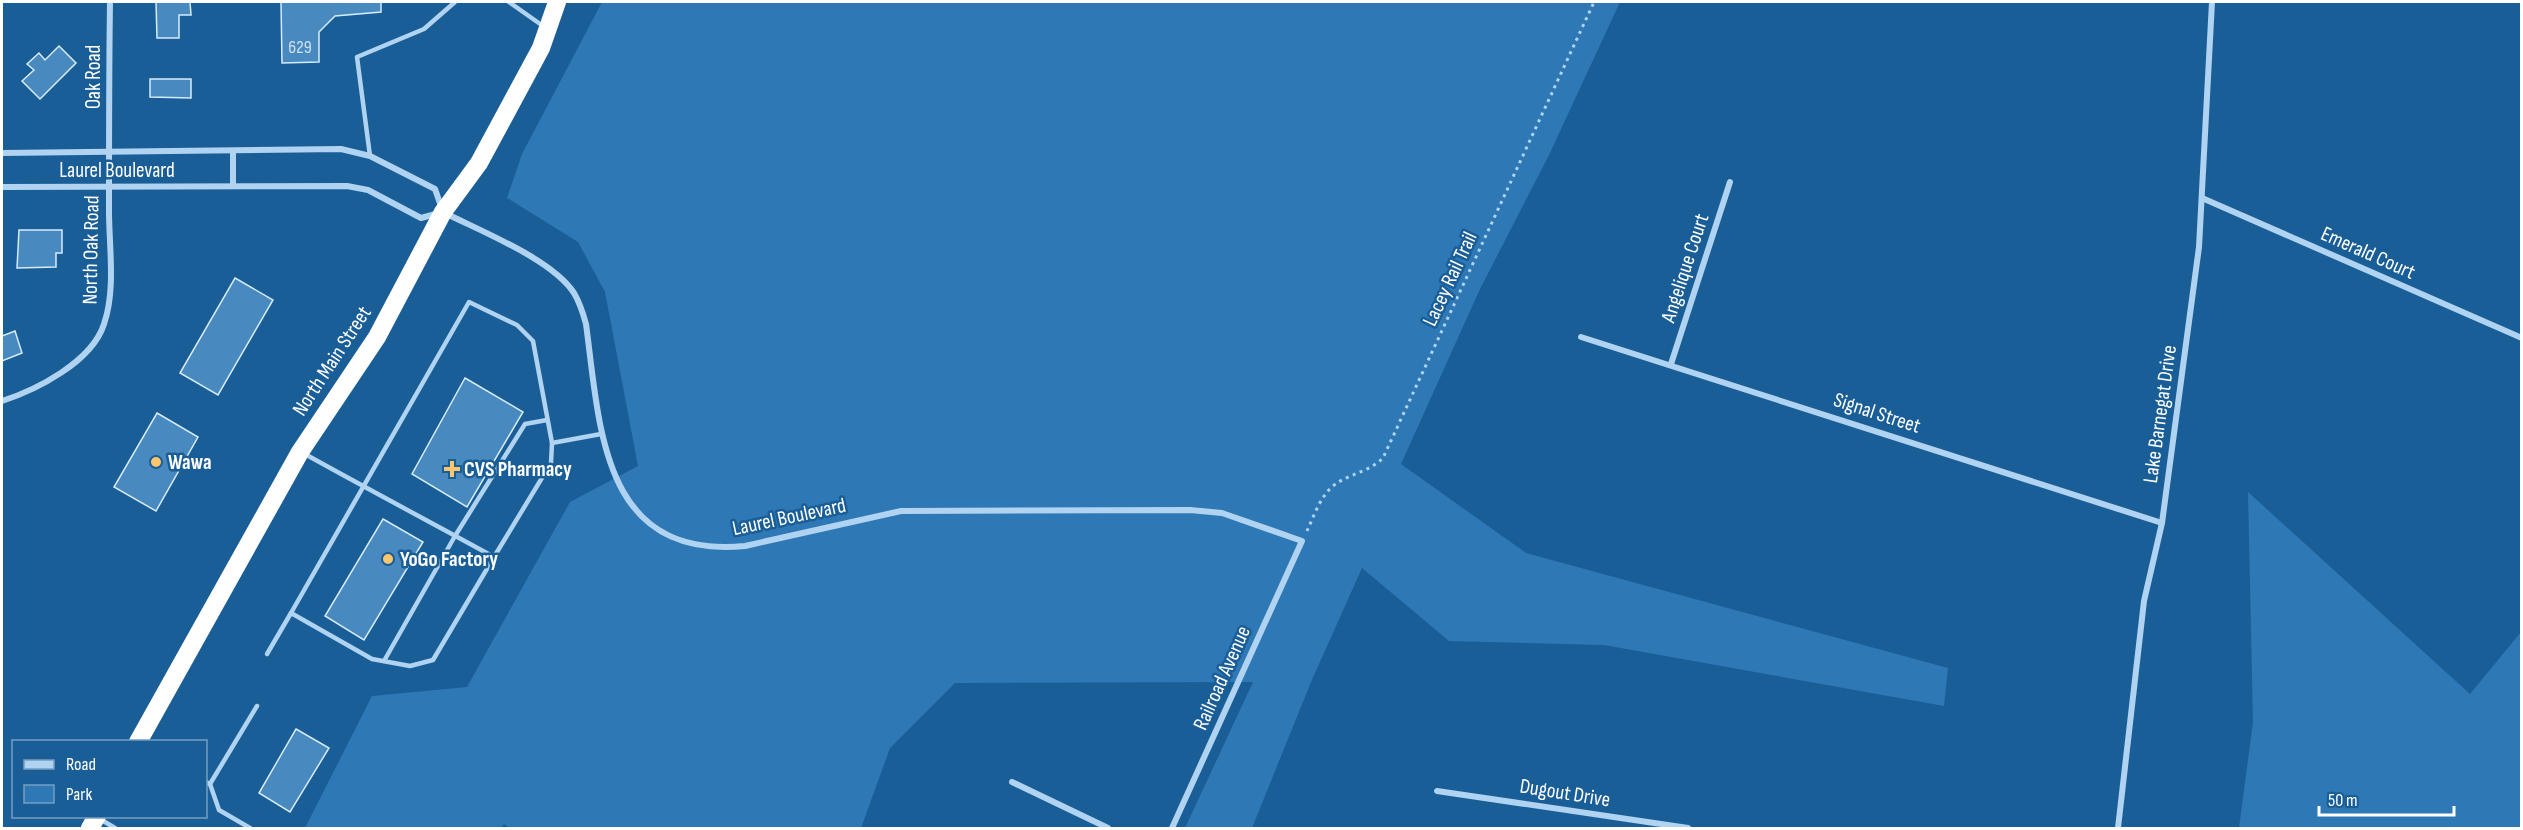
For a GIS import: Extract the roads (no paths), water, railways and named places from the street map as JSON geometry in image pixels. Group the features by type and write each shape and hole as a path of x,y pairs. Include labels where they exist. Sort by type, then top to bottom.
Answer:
{"highway":[{"name":"North Main Street","path":"139,740 300,452 377,337 443,212 479,163 541,48 556,2"}],"street":[{"name":"Oak Road","path":"109,152 110,2"},
{"name":"Lake Barnegat Drive","path":"2118,828 2144,601 2162,523 2199,247 2212,2"},
{"name":"Laurel Boulevard","path":"2,153 341,149 370,156 435,189 443,212"},
{"name":"North Oak Road","path":"2,401 47,382 71,366 84,354 104,325 109,292 109,152"},
{"path":"233,152 233,186"},
{"name":"Angelique Court","path":"1671,364 1730,182"},
{"name":"Laurel Boulevard","path":"2,187 347,186 368,190 421,218 443,212 539,261 557,274 573,292 586,324 601,434 619,487 636,510 655,526 680,540 722,548 745,546 868,517 936,509 1190,510 1222,513 1302,541"},
{"name":"Emerald Court","path":"2202,198 2522,338"},
{"name":"Signal Street","path":"1581,337 2162,523"},
{"name":"Railroad Avenue","path":"1172,828 1302,541"},
{"path":"1012,782 1108,828"},
{"name":"Dugout Drive","path":"1437,790 1688,828"}],"lane":[{"path":"370,156 357,57 424,29 455,2"},
{"path":"509,2 547,29"},
{"path":"267,654 291,613 365,487 469,302 518,325 533,341 552,443 551,463 433,660 410,666 372,659 291,613"},
{"path":"384,661 455,536 525,424 547,420"},
{"path":"552,443 601,434"},
{"path":"300,452 494,557"},
{"path":"250,828 219,810 208,783 258,706"},
{"path":"99,818 115,828"}],"place":[{"name":"Wawa","path":"156,462"},
{"name":"CVS Pharmacy","path":"452,469"},
{"name":"YoGo Factory","path":"388,559"}]}
